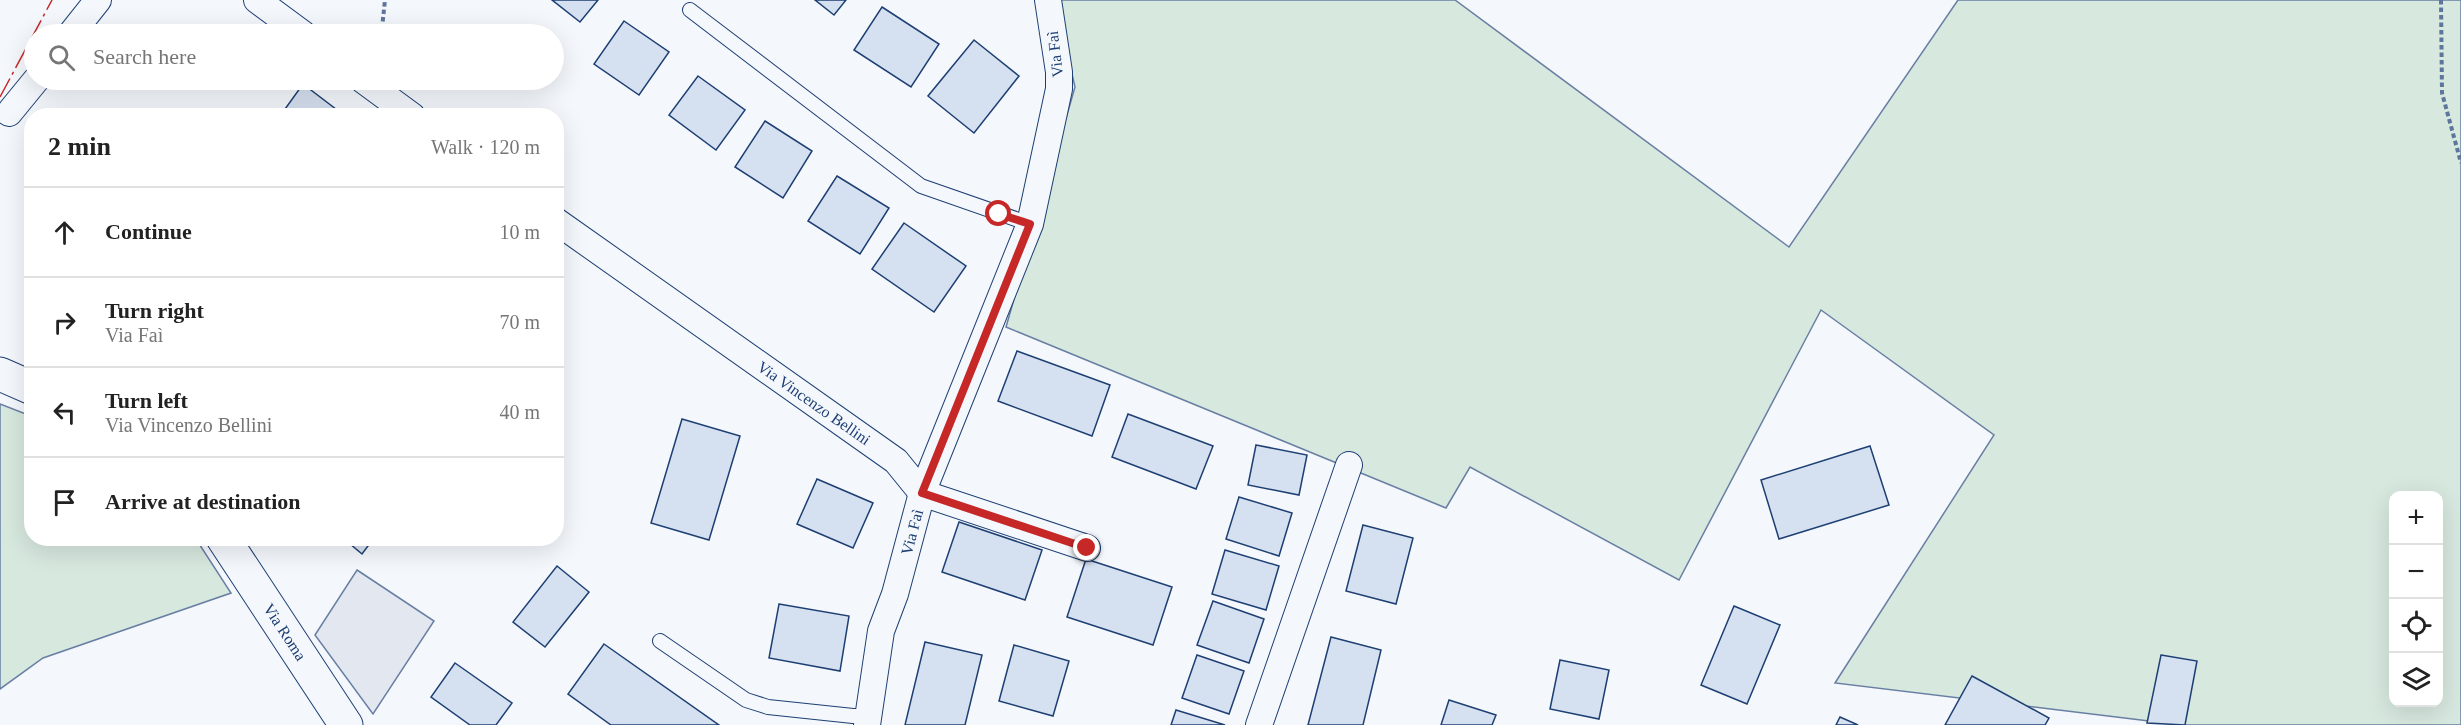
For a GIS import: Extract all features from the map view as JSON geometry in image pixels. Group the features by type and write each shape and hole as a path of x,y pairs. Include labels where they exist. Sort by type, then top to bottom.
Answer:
{"street":[{"path":"79,24 98,0"},
{"path":"257,0 289,24"},
{"name":"Via Faì","path":"868,720 881,631 895,594 922,493 1030,224 1059,89 1059,72 1048,0"},
{"path":"9,113 28,90"},
{"path":"377,90 401,108"},
{"name":"Via Vincenzo Bellini","path":"564,227 896,461 922,493"},
{"path":"0,374 24,384"},
{"path":"1258,725 1348,465"},
{"path":"922,493 1087,548"},
{"name":"Via Roma","path":"229,546 346,725"}],"lane":[{"path":"690,10 921,186 1030,224"},
{"path":"660,641 746,700 795,711 868,720"}],"path":[{"path":"382,24 385,0"},
{"path":"2441,0 2442,93 2461,163"}],"shaded area":[{"path":"1055,0 1455,0 1789,247 1958,0 2461,0 2461,725 2182,725 1835,683 1994,435 1821,310 1679,580 1470,467 1446,508 1006,327 1075,87"},
{"path":"0,404 24,413 24,546 201,546 231,593 43,658 0,689"},
{"path":"357,570 434,621 373,714 315,635"}],"building":[{"path":"552,0 598,0 580,22"},
{"path":"815,0 846,0 834,15"},
{"path":"882,7 939,44 911,87 854,50"},
{"path":"624,21 669,52 639,95 594,64"},
{"path":"974,40 1019,76 974,133 928,96"},
{"path":"698,76 745,110 716,150 669,115"},
{"path":"299,90 311,90 334,108 286,108"},
{"path":"765,121 812,151 783,198 735,167"},
{"path":"837,176 889,208 860,254 808,221"},
{"path":"904,223 966,266 934,312 872,269"},
{"path":"1017,351 1110,385 1092,436 998,401"},
{"path":"1128,414 1213,446 1196,489 1112,457"},
{"path":"682,419 740,436 709,540 651,523"},
{"path":"1256,445 1307,455 1299,495 1248,485"},
{"path":"1870,446 1889,505 1779,539 1761,480"},
{"path":"817,479 873,503 853,548 797,524"},
{"path":"1239,497 1292,513 1279,556 1226,539"},
{"path":"959,522 1042,550 1025,600 942,572"},
{"path":"1363,525 1413,538 1396,604 1346,591"},
{"path":"352,546 368,546 362,554"},
{"path":"1225,550 1279,566 1266,610 1212,594"},
{"path":"1086,559 1172,587 1153,645 1067,617"},
{"path":"557,566 589,592 545,647 513,622"},
{"path":"1213,601 1264,619 1249,663 1197,645"},
{"path":"779,604 849,616 840,671 769,658"},
{"path":"1734,606 1780,625 1747,704 1701,685"},
{"path":"1331,637 1381,650 1363,725 1308,725"},
{"path":"925,642 982,655 965,725 905,725"},
{"path":"604,644 719,725 611,725 568,694"},
{"path":"1014,645 1069,661 1053,716 999,701"},
{"path":"1197,655 1244,671 1229,714 1182,698"},
{"path":"2161,655 2197,661 2185,725 2147,723"},
{"path":"1560,660 1609,670 1599,719 1550,709"},
{"path":"455,663 512,703 496,725 470,725 431,697"},
{"path":"1972,676 2049,718 2045,725 1945,725"},
{"path":"1449,700 1496,715 1492,725 1441,725"},
{"path":"1176,710 1225,725 1171,725"},
{"path":"1840,717 1858,725 1836,725"}],"power":[{"path":"39,24 52,0"},
{"path":"0,97 24,52"}],"route":[{"path":"999,214 1030,224 922,493 1087,548"}]}
